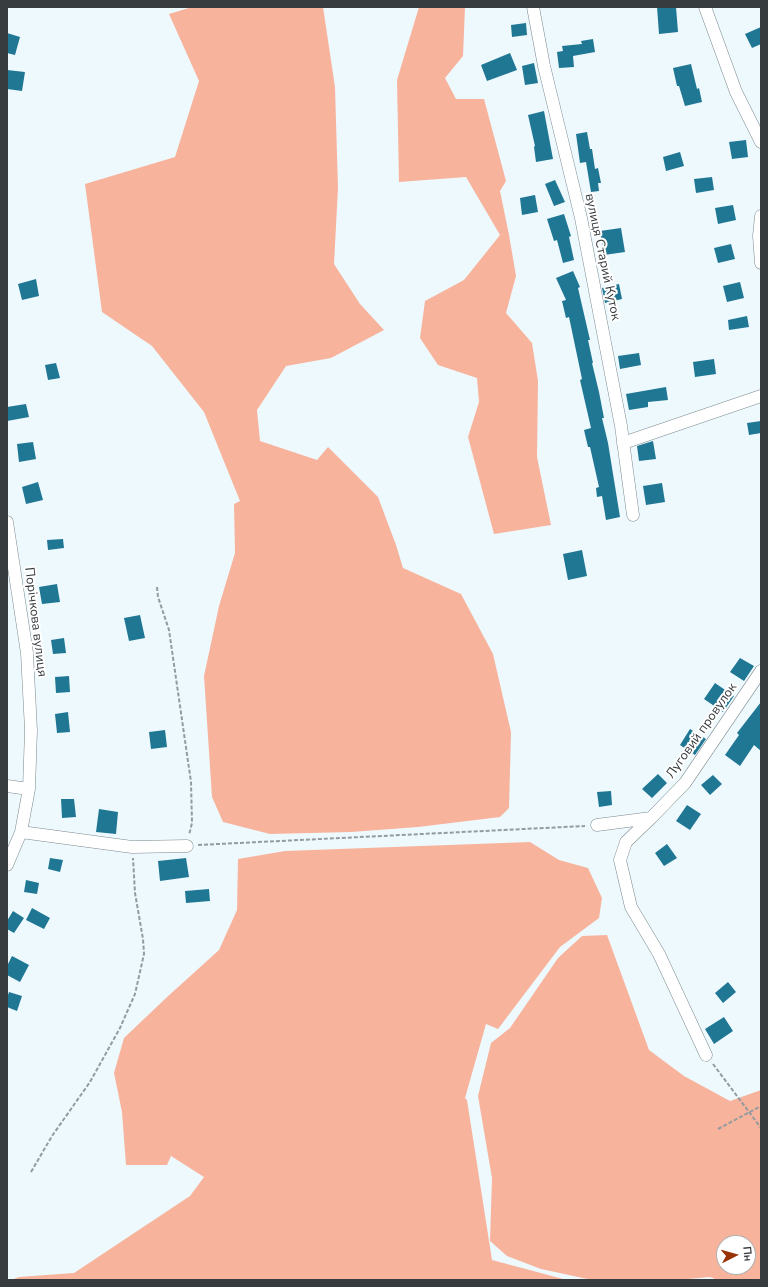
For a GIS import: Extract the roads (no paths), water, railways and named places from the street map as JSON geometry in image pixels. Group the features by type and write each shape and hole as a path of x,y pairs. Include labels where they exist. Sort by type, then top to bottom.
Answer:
{"street":[{"name":"вулиця Старий Куток","path":"533,7 544,66 581,218 623,443 633,515"},
{"path":"705,7 736,92 761,142"},
{"path":"761,216 758,236 761,263"},
{"path":"623,443 761,396"},
{"name":"Порічкова вулиця","path":"7,522 27,653 31,730 29,789 21,832 7,865"},
{"name":"Луговий провулок","path":"706,1055 659,954 631,907 620,860 626,842 685,783 761,671"},
{"path":"7,786 29,789"},
{"path":"597,825 651,818"},
{"path":"21,832 132,847 187,846"}]}
